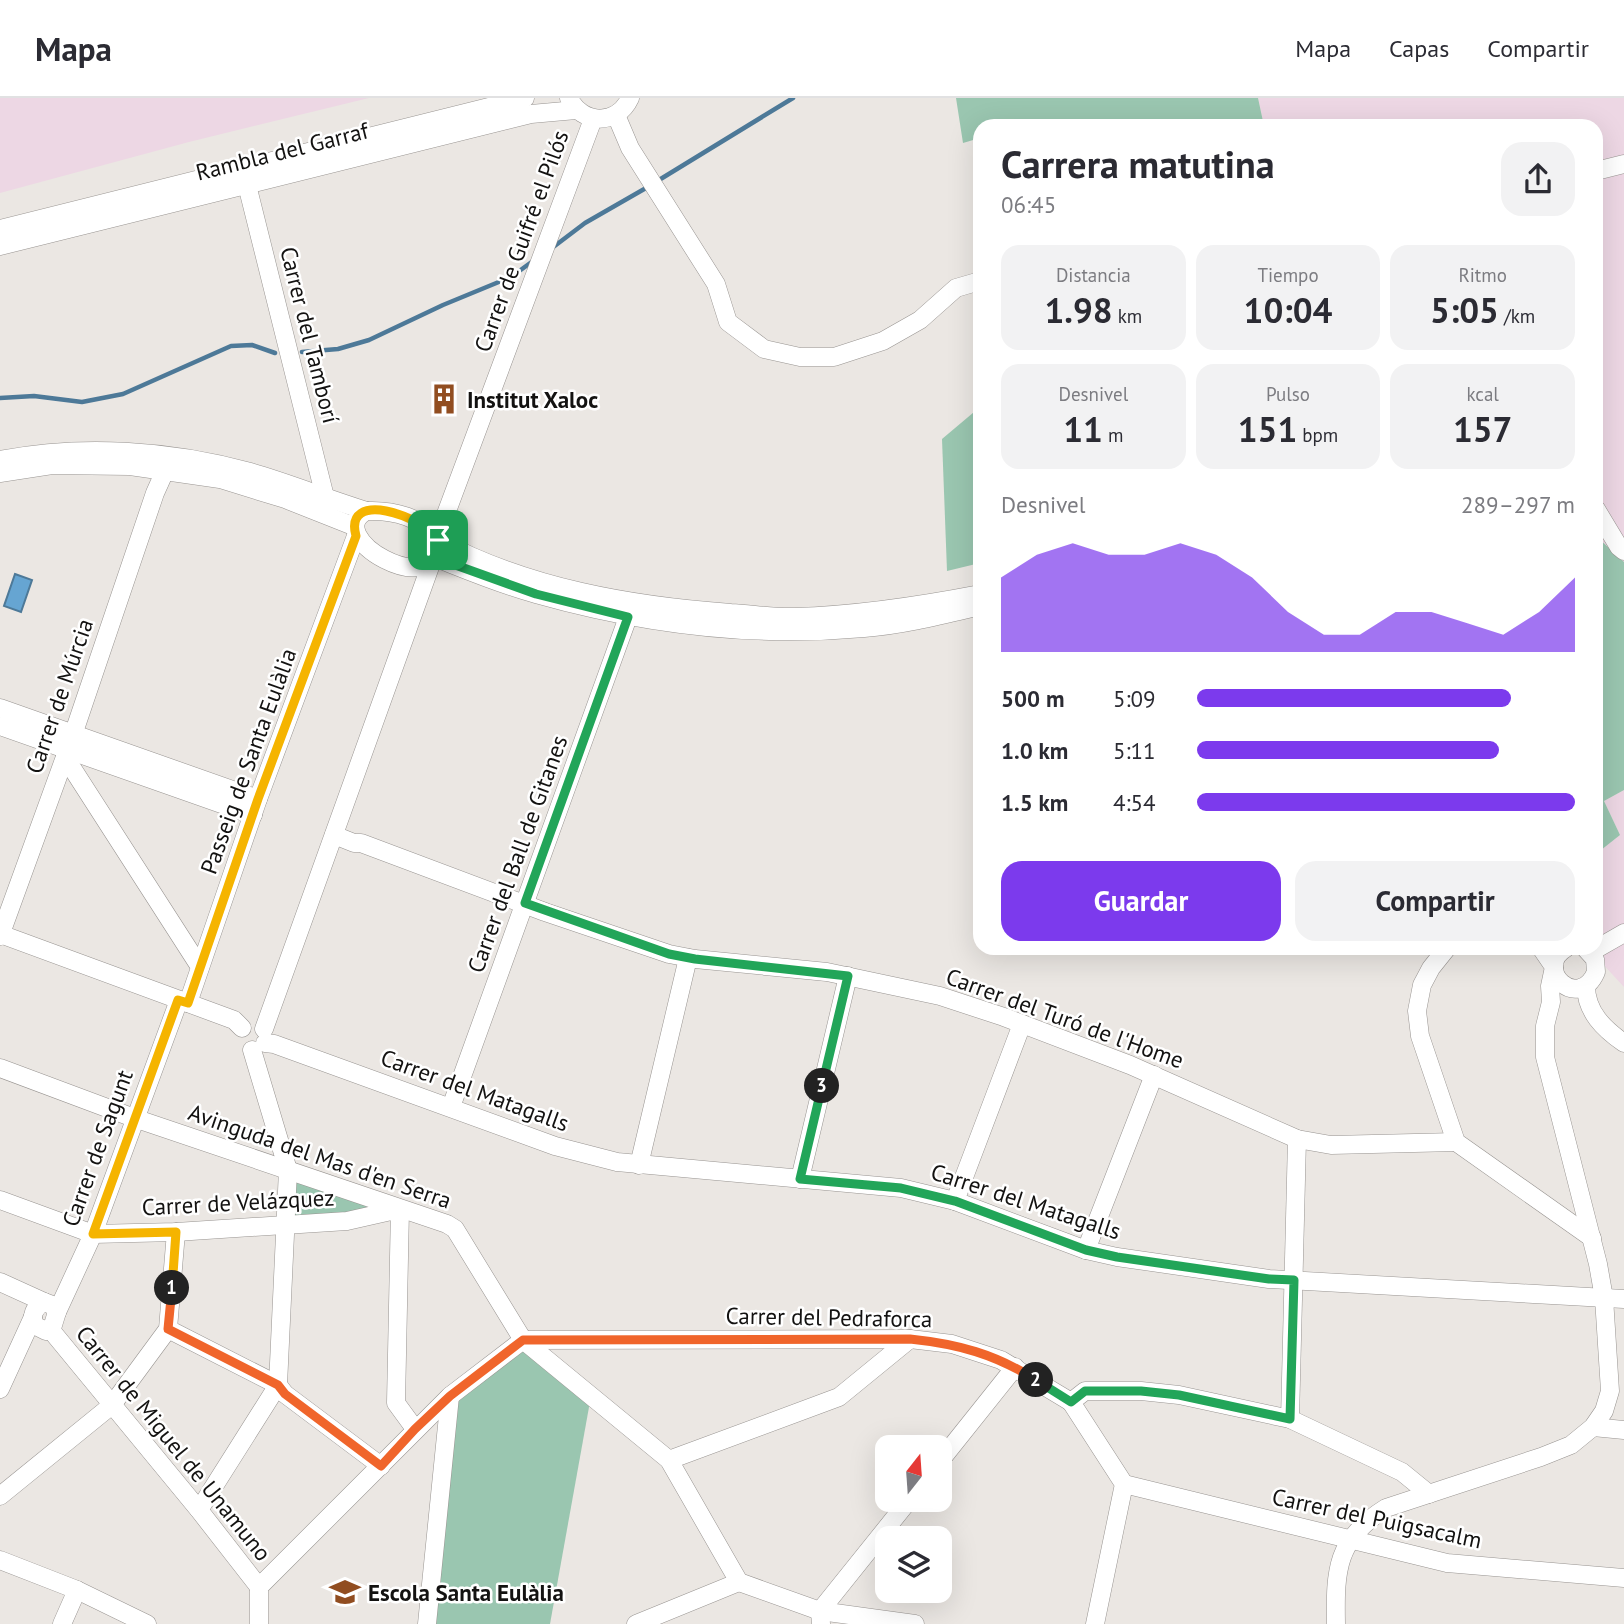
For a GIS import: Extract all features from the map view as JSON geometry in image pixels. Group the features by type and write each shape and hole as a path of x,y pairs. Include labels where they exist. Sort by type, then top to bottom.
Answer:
{"street":[{"name":"Rambla del Garraf","path":"0,229 525,98"},
{"path":"593,119 606,119 616,115 625,108 630,98"},
{"name":"Rambla del Garraf","path":"0,246 573,104 593,119"},
{"path":"616,115 630,148 716,284 728,322 764,349 800,357 834,357 883,341 920,320 956,288 973,283"},
{"name":"Carrer de Guifré el Pilós","path":"436,550 593,119"},
{"path":"1603,169 1624,164"},
{"name":"Carrer del Tamborí","path":"247,185 325,497"},
{"path":"0,460 69,452 135,452 247,471 367,511 394,512 414,519 427,527 436,550 260,1041 288,1170 278,1385 199,1510"},
{"path":"0,473 52,465 130,466 220,479 285,499 355,531 367,548 383,559 399,565 417,568 436,550"},
{"name":"Carrer de Múrcia","path":"0,935 164,473"},
{"path":"355,531 356,518 367,511"},
{"path":"1603,521 1624,551"},
{"name":"Passeig de Santa Eulàlia","path":"183,1001 200,967 355,531"},
{"path":"436,550 463,554 518,575 589,593 672,609 792,617 865,613 973,595"},
{"path":"436,550 536,594 628,617 759,630 854,629 933,617 973,608"},
{"name":"Carrer del Ball de Gitanes","path":"450,1107 628,617"},
{"path":"0,708 68,748 200,967"},
{"path":"1,728 256,807"},
{"name":"Carrer del Turó de l'Home","path":"334,835 669,954 848,976 940,996 1022,1024 1154,1075 1297,1139 1331,1146 1455,1143"},
{"path":"1603,943 1624,933"},
{"path":"0,935 183,1001"},
{"path":"1441,955 1422,985 1417,1012 1420,1036 1455,1143 1592,1238"},
{"path":"1546,955 1562,984 1581,987"},
{"path":"1336,1624 1335,1592 1339,1567 1348,1540 1373,1517 1385,1508 1571,1445 1594,1427 1604,1411 1610,1391 1604,1298 1592,1238 1545,1057 1545,1026 1551,1002 1550,986 1555,959 1559,955"},
{"path":"1551,1002 1562,994 1581,987 1596,972 1592,955"},
{"path":"639,1165 688,958"},
{"path":"800,1179 848,976"},
{"path":"1581,987 1591,1011 1610,1033 1624,1043"},
{"name":"Carrer del Matagalls","path":"183,1001 234,1020 242,1028 252,1023 260,1041 555,1146 617,1162 901,1188 955,1201 1086,1250 1269,1279 1624,1300"},
{"name":"Carrer de Sagunt","path":"50,1307 93,1234 134,1118 183,1001"},
{"path":"955,1201 1022,1024"},
{"name":"Avinguda del Mas d'en Serra","path":"0,1068 134,1118 447,1224 455,1229 523,1340 669,1460 739,1582"},
{"path":"1086,1250 1154,1075"},
{"path":"1290,1419 1297,1139"},
{"name":"Carrer de Velázquez","path":"0,1200 93,1234 176,1232 347,1221 400,1209"},
{"path":"400,1209 396,1403 415,1429"},
{"path":"0,1496 112,1405 168,1329 176,1232"},
{"path":"0,1282 50,1307"},
{"path":"0,1389 4,1367 33,1318 36,1308 50,1307"},
{"path":"50,1307 50,1329"},
{"name":"Carrer de Miguel de Unamuno","path":"33,1318 36,1326 46,1331 50,1329 259,1587"},
{"path":"168,1329 278,1385 285,1394 381,1466"},
{"path":"669,1460 839,1397 910,1339"},
{"name":"Carrer del Pedraforca","path":"523,1340 910,1339 952,1343 1001,1360 1071,1402"},
{"path":"259,1624 259,1587 450,1396 523,1340"},
{"path":"952,1446 1015,1367"},
{"path":"1095,1624 1124,1484 1071,1402 1085,1391 1141,1391 1179,1395 1290,1419 1402,1472 1429,1494"},
{"path":"427,1624 450,1396"},
{"path":"1594,1427 1624,1430"},
{"name":"Carrer del Puigsacalm","path":"1124,1484 1447,1563 1624,1578"},
{"path":"820,1618 900,1512"},
{"path":"0,1559 77,1590 147,1624"},
{"path":"636,1624 739,1582 820,1618 915,1624"},
{"path":"62,1624 77,1590"}],"shaded area":[{"path":"0,98 369,98 189,142 0,193"},
{"path":"1258,98 1624,98 1624,562 1603,542 1603,119 1262,119"},
{"path":"1624,790 1624,987 1595,955 1603,955 1603,848 1620,835 1604,801"}],"green space":[{"path":"956,98 1258,98 1262,119 973,119 973,140 963,143"},
{"path":"973,413 973,565 947,571 942,439"},
{"path":"1603,542 1624,562 1624,790 1604,801 1620,835 1603,848"},
{"path":"288,1170 400,1209 285,1224"},
{"path":"523,1340 591,1396 550,1624 427,1624 450,1396"}],"water":[{"path":"15,574 32,580 21,612 4,606"}],"waterway":[{"path":"659,180 793,98"},
{"path":"552,248 585,223 646,188"},
{"path":"302,352 338,349 369,340 511,277 533,261"},
{"path":"0,398 34,396 82,402 123,394 231,346 252,345 275,353"}],"place":[{"name":"Institut Xaloc","path":"444,399"},
{"name":"Escola Santa Eulàlia","path":"345,1592"}],"route":[{"path":"367,511 394,512 427,527 438,540 436,558 536,594 628,617 525,903 669,954 848,976 800,1179 865,1183 937,1196 1071,1245 1117,1257 1269,1279 1294,1280 1290,1419 1179,1395 1141,1391 1085,1391 1071,1402 1001,1360 952,1343 910,1339 523,1340 450,1396 381,1466 285,1394 278,1385 168,1329 176,1232 93,1234 178,1000 188,1003 258,799 356,536 353,526 356,518 367,511"}]}
